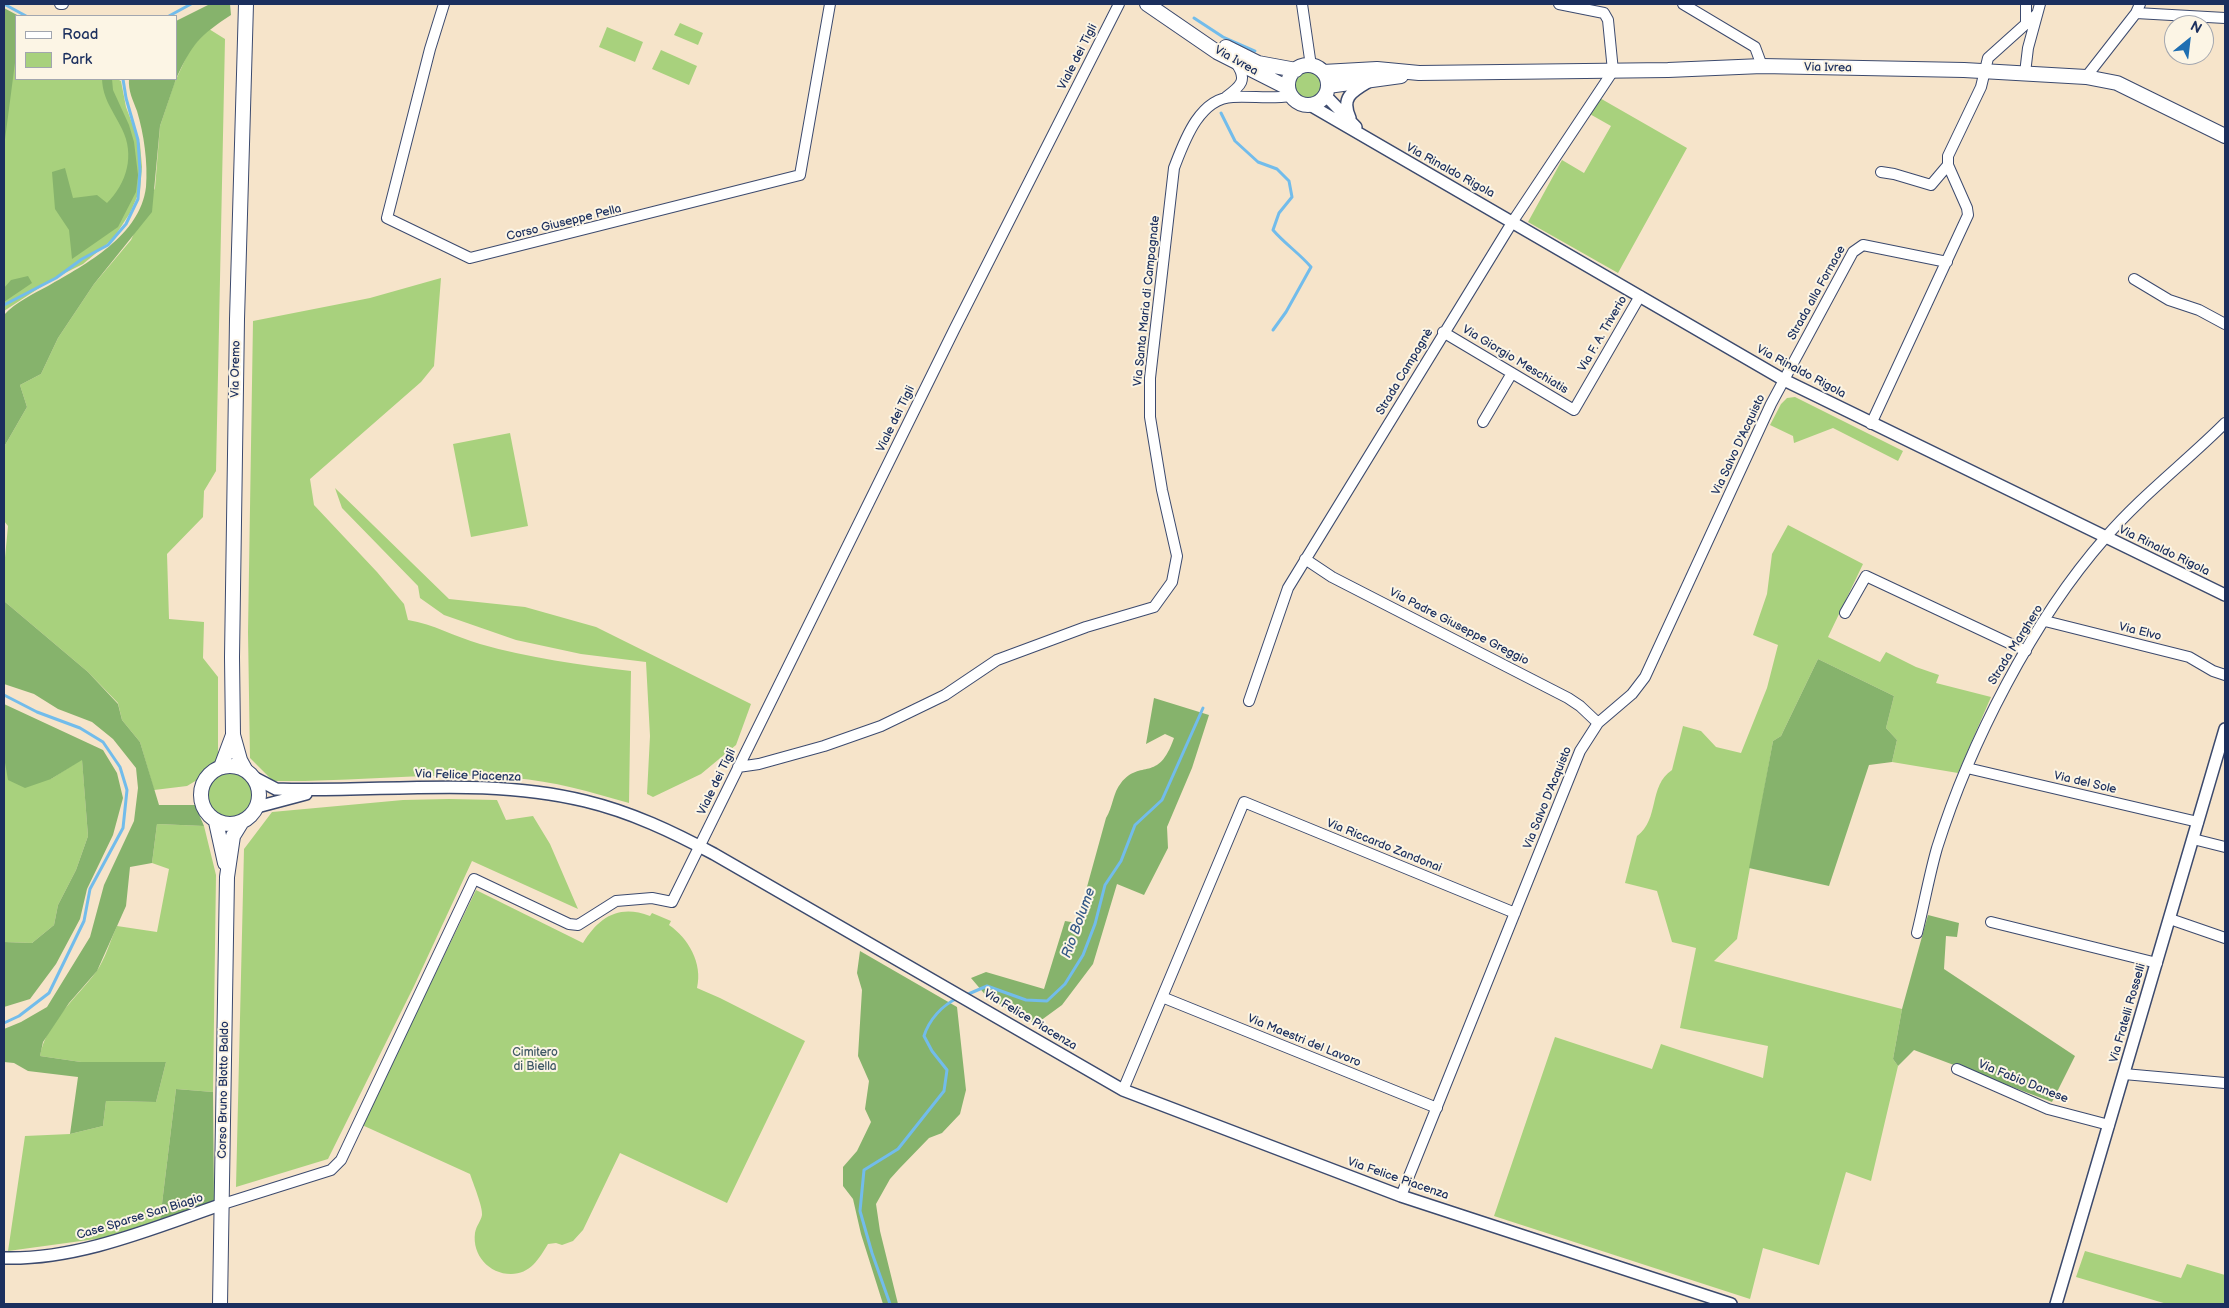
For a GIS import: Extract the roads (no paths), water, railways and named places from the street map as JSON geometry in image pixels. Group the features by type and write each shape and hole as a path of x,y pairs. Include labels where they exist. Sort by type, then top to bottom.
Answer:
{"main road":[{"name":"Via Oremo","path":"246,4 234,515 233,735 240,760 250,774"},
{"name":"Via Ivrea","path":"1147,4 1186,28 1217,52 1290,92"},
{"name":"Via Ivrea","path":"1186,28 1258,62 1296,70"},
{"name":"Via Ivrea","path":"1317,69 1377,69 1419,74 1613,71 1762,66 1985,72 2086,77 2117,83 2225,136"},
{"path":"1317,69 1326,91 1316,103 1310,105 1299,103 1290,92 1288,81 1296,70 1317,69"},
{"name":"Via Ivrea","path":"1326,91 1419,74"},
{"name":"Via Oremo","path":"221,767 233,735"},
{"path":"221,767 238,767 250,774 259,792 257,807 253,813 241,823 233,825 216,822 204,810 200,792 207,777 221,767"},
{"name":"Corso Bruno Blotto Baldo","path":"216,822 221,835 227,877"},
{"name":"Corso Bruno Blotto Baldo","path":"220,1304 224,1204 227,877 233,836 241,823"}],"street":[{"name":"Corso Giuseppe Pella","path":"444,4 430,49 387,218 470,258 800,175 830,4"},
{"name":"Viale dei Tigli","path":"224,1204 331,1170 341,1160 474,879 569,924 578,925 616,901 652,898 672,902 950,338 1119,4"},
{"path":"1302,4 1317,69"},
{"path":"1559,4 1604,14 1608,20 1613,71"},
{"path":"1682,4 1755,47 1762,66"},
{"path":"2026,4 2026,22"},
{"path":"2086,77 2138,8 2225,18"},
{"path":"1871,424 1966,222 1967,208 1948,165 1948,156 1981,87 1988,58 2039,9"},
{"path":"2025,74 2028,48 2039,9"},
{"path":"2019,30 2028,48"},
{"name":"Via Santa Maria di Campagnate","path":"738,767 759,764 824,746 881,726 946,695 997,660 1086,627 1154,607 1172,582 1177,556 1162,490 1150,417 1150,378 1174,168 1187,136 1200,117 1238,89 1242,82 1242,72 1236,62"},
{"name":"Strada Campagnè","path":"1249,700 1288,588 1443,332 1513,221 1613,71"},
{"path":"1353,125 1345,108 1347,100 1354,91 1368,82"},
{"name":"Via Rinaldo Rigola","path":"1326,91 1353,125 1378,146"},
{"path":"1222,99 1232,97 1269,99 1290,92"},
{"name":"Via Rinaldo Rigola","path":"1310,105 1378,146 1513,221 1784,380 2225,596"},
{"path":"1881,172 1894,174 1930,186 1948,165"},
{"name":"Strada alla Fornace","path":"1784,380 1838,278 1858,247 1863,244 1947,262"},
{"path":"2134,279 2169,300 2199,310 2225,324"},
{"name":"Via F. A. Triverio","path":"1574,410 1640,296"},
{"name":"Via Giorgio Meschiatis","path":"1443,332 1574,410"},
{"path":"1483,422 1512,373"},
{"name":"Via Salvo D'Acquisto","path":"1401,1196 1574,763 1598,723 1632,694 1644,677 1784,380"},
{"name":"Strada Marghero","path":"1917,933 1937,848 1967,768 2000,695 2026,651 2045,621 2105,538 2130,511 2225,423"},
{"name":"Via Padre Giuseppe Greggio","path":"1305,559 1332,577 1568,698 1580,706 1598,723"},
{"path":"1845,613 1866,576 2026,651"},
{"name":"Via Elvo","path":"2045,621 2190,657 2212,671 2225,675"},
{"name":"Via Fratelli Rosselli","path":"2056,1304 2225,729"},
{"name":"Via del Sole","path":"1967,768 2198,822"},
{"name":"Via Felice Piacenza","path":"250,774 276,789 481,788 533,792 585,801 648,820 700,847 974,1002 1085,1070 1123,1090 1401,1196 1731,1304"},
{"name":"Via Felice Piacenza","path":"257,807 322,790"},
{"name":"Via Riccardo Zandonai","path":"1162,997 1244,802 1515,913"},
{"path":"2193,839 2225,847"},
{"path":"2170,920 2225,938"},
{"path":"1991,922 2157,963"},
{"path":"1123,1090 1162,997"},
{"name":"Via Maestri del Lavoro","path":"1162,997 1437,1108"},
{"name":"Via Fabio Danese","path":"1957,1069 2048,1109 2109,1125"},
{"path":"2124,1074 2225,1083"},
{"name":"Case Sparse San Biagio","path":"4,1258 22,1258 84,1250 224,1204"}],"waterway":[{"path":"4,4 24,15"},
{"path":"171,15 191,4"},
{"name":"Rio Bolume","path":"1194,18 1223,37 1255,51"},
{"path":"4,305 56,278 82,259 108,245 126,224 138,199 140,171 138,140 126,98 123,80"},
{"name":"Rio Bolume","path":"1221,113 1235,141 1258,162 1277,169 1289,181 1292,197 1279,213 1273,230 1311,267 1286,312 1273,330"},
{"path":"4,695 37,712 80,728 103,742 120,767 127,790 123,828 90,889 84,921 49,993 19,1016 4,1023"},
{"name":"Rio Bolume","path":"966,995 987,986 1026,1000 1047,1001 1065,984 1083,955 1095,924 1105,885 1121,861 1135,825 1162,800 1203,708"},
{"name":"Rio Bolume","path":"890,1304 860,1211 864,1170 898,1149 944,1091 947,1070 932,1051 924,1036 929,1024 937,1014 958,998"}],"park label":[{"name":"Cimitero di Biella","path":"535,1060"}]}
